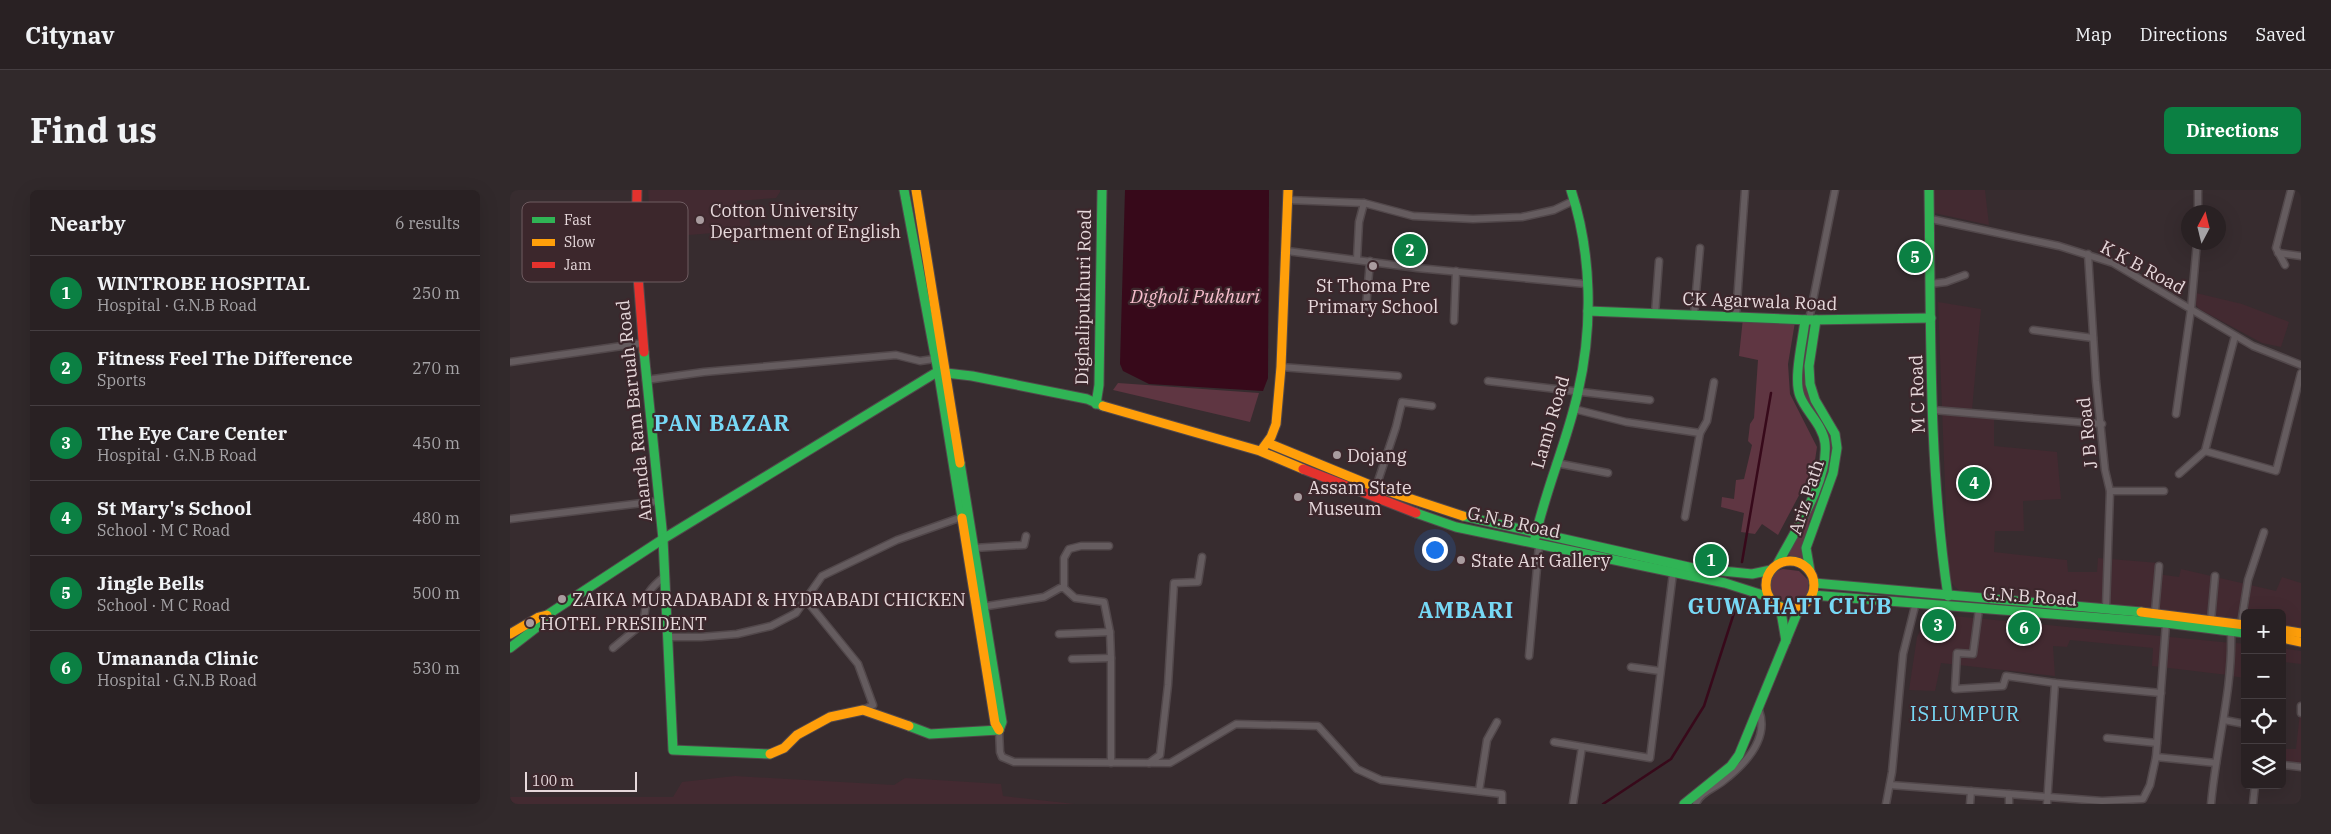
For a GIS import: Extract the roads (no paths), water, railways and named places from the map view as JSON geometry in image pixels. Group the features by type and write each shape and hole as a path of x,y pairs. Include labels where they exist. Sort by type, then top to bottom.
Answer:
{"main road":[{"path":"863,710 930,734 999,730 995,723 974,548 941,373 934,359 904,190"},
{"path":"916,190 962,517 980,607"},
{"name":"Dighalipukhuri Road","path":"1097,400 1102,190"},
{"name":"Lamb Road","path":"1537,544 1536,532 1579,390 1588,311 1586,256 1575,200 1571,190"},
{"name":"M C Road","path":"1929,190 1933,410 1942,556 1948,596"},
{"path":"1260,451 1268,443 1276,424 1281,367 1288,195"},
{"name":"Ananda Ram Baruah Road","path":"638,282 646,380 663,539 673,750 770,754 784,748 797,735 830,717 863,710"},
{"name":"CK Agarwala Road","path":"1588,311 1810,320 1931,318"},
{"name":"Ariz Path","path":"1778,563 1817,486 1824,464 1826,442 1798,395 1797,386 1810,320"},
{"name":"Ariz Path","path":"1810,320 1809,380 1816,401 1834,431 1837,448 1830,489 1806,548 1810,571"},
{"path":"510,648 541,624 547,616 663,539 941,373"},
{"name":"G.N.B Road","path":"941,373 972,376 1097,400 1260,451 1372,497 1456,527 1738,587 1769,597"},
{"name":"G.N.B Road","path":"1268,443 1376,487 1443,510 1683,567 1747,575 1771,570"},
{"path":"1794,561 1806,566 1814,583 1812,594 1808,601 1800,606 1787,608 1780,606 1769,597 1766,583 1771,570 1778,563 1794,561"},
{"name":"G.N.B Road","path":"1814,583 1948,596 2155,612 2241,626"},
{"name":"G.N.B Road","path":"1812,594 2166,623 2231,631 2241,628"},
{"path":"1780,606 1786,641"},
{"path":"1684,804 1731,766 1739,755 1800,606"},
{"path":"510,634 538,617 547,616"},
{"path":"2286,631 2301,633"},
{"path":"2286,639 2301,642"}],"street":[{"path":"1736,316 1745,190"},
{"path":"1810,320 1835,190"},
{"path":"2198,190 2198,205"},
{"path":"2285,265 2276,248 2291,190"},
{"path":"1288,195 1364,203 1413,216 1474,219 1522,218 1554,210 1575,200"},
{"path":"1357,259 1359,222 1364,203"},
{"name":"K K B Road","path":"1931,219 2059,246 2113,263 2253,346 2301,365"},
{"path":"1694,315 1700,248"},
{"path":"2176,414 2191,309 2196,250"},
{"path":"1287,251 1417,268 1586,284"},
{"name":"J B Road","path":"2088,254 2093,338 2105,470 2110,490 2106,608"},
{"path":"2278,254 2301,256"},
{"path":"1366,307 1370,261"},
{"path":"1655,314 1659,261"},
{"path":"1454,321 1456,271"},
{"path":"1930,284 1946,282 1965,275"},
{"path":"2033,330 2093,338"},
{"path":"2179,474 2205,452 2235,336"},
{"path":"510,362 643,343"},
{"path":"646,380 704,372 896,356 920,361 934,359"},
{"path":"1281,367 1398,376"},
{"path":"2205,452 2276,471 2301,373"},
{"path":"1488,380 1650,400"},
{"path":"1685,516 1700,433 1707,421 1714,382"},
{"path":"1376,487 1396,427 1402,402 1432,406"},
{"path":"1574,409 1626,422 1700,433"},
{"path":"1933,410 2102,424"},
{"path":"1556,463 1608,473"},
{"path":"2110,490 2164,491"},
{"path":"510,519 660,501"},
{"path":"668,637 737,634 771,626 796,613 822,576 897,540 962,517"},
{"path":"2246,609 2248,580 2264,532"},
{"path":"974,548 1003,545 1020,547 1024,545 1026,536"},
{"path":"1530,656 1537,544"},
{"path":"1109,546 1081,546 1069,550 1064,558 1064,588 1075,598 1104,602 1110,632 1111,763"},
{"path":"1148,763 1160,755 1168,685 1174,583 1198,582 1202,556"},
{"path":"2155,612 2159,566"},
{"path":"1554,742 1650,758 1673,573"},
{"path":"613,648 642,624 646,596 653,586 665,576"},
{"path":"2211,620 2215,576"},
{"path":"980,607 1044,597 1055,589 1064,588"},
{"path":"806,600 858,664 873,705 863,710"},
{"path":"1886,804 1890,784 1903,654 1916,602"},
{"path":"1979,609 1973,654 1957,653 1955,689 2003,686 2006,676 2055,683 2161,693"},
{"path":"1890,784 2009,794 2047,800 2143,801 2150,785 2156,756 2166,623"},
{"path":"2211,804 2231,675 2231,631"},
{"path":"1059,634 1110,632"},
{"path":"1072,659 1111,658"},
{"path":"1631,667 1660,671"},
{"path":"2047,800 2055,683"},
{"path":"2301,706 2301,714"},
{"path":"1696,804 1700,796 1722,782 1751,755 1761,731 1762,724 1759,710"},
{"path":"2224,720 2241,723"},
{"path":"1479,791 1487,740 1496,722"},
{"path":"999,730 1002,757 1014,762 1148,763 1170,762 1236,724 1318,726 1357,769 1381,780 1502,794 1502,804"},
{"path":"2107,738 2157,743"},
{"path":"1573,804 1582,747"},
{"path":"2156,756 2216,763"},
{"path":"2286,765 2301,767"},
{"path":"2253,804 2255,789"},
{"path":"1970,791 1970,804"},
{"path":"2009,794 2009,804"}],"water":[{"name":"Digholi Pukhuri","path":"1125,190 1269,190 1268,378 1263,391 1149,384 1123,371 1120,364"}],"waterway":[{"path":"1742,562 1771,393"},
{"path":"1603,804 1671,759 1704,706 1734,613"}],"place":[{"name":"Cotton University Department of English","path":"700,220"},
{"name":"Fitness Feel The Difference","path":"1410,250"},
{"name":"Jingle Bells","path":"1915,257"},
{"name":"St Thoma Pre Primary School","path":"1373,266"},
{"name":"Dojang","path":"1337,455"},
{"name":"St Mary's School","path":"1974,483"},
{"name":"Assam State Museum","path":"1298,497"},
{"name":"State Art Gallery","path":"1461,560"},
{"name":"WINTROBE HOSPITAL","path":"1711,560"},
{"name":"ZAIKA MURADABADI & HYDRABADI CHICKEN","path":"562,599"},
{"name":"HOTEL PRESIDENT","path":"530,623"},
{"name":"The Eye Care Center","path":"1938,625"},
{"name":"Umananda Clinic","path":"2024,628"}],"district":[{"name":"PAN BAZAR","path":"722,422"},
{"name":"GUWAHATI CLUB","path":"1790,605"},
{"name":"AMBARI","path":"1466,609"},
{"name":"ISLUMPUR","path":"1965,713"}]}
